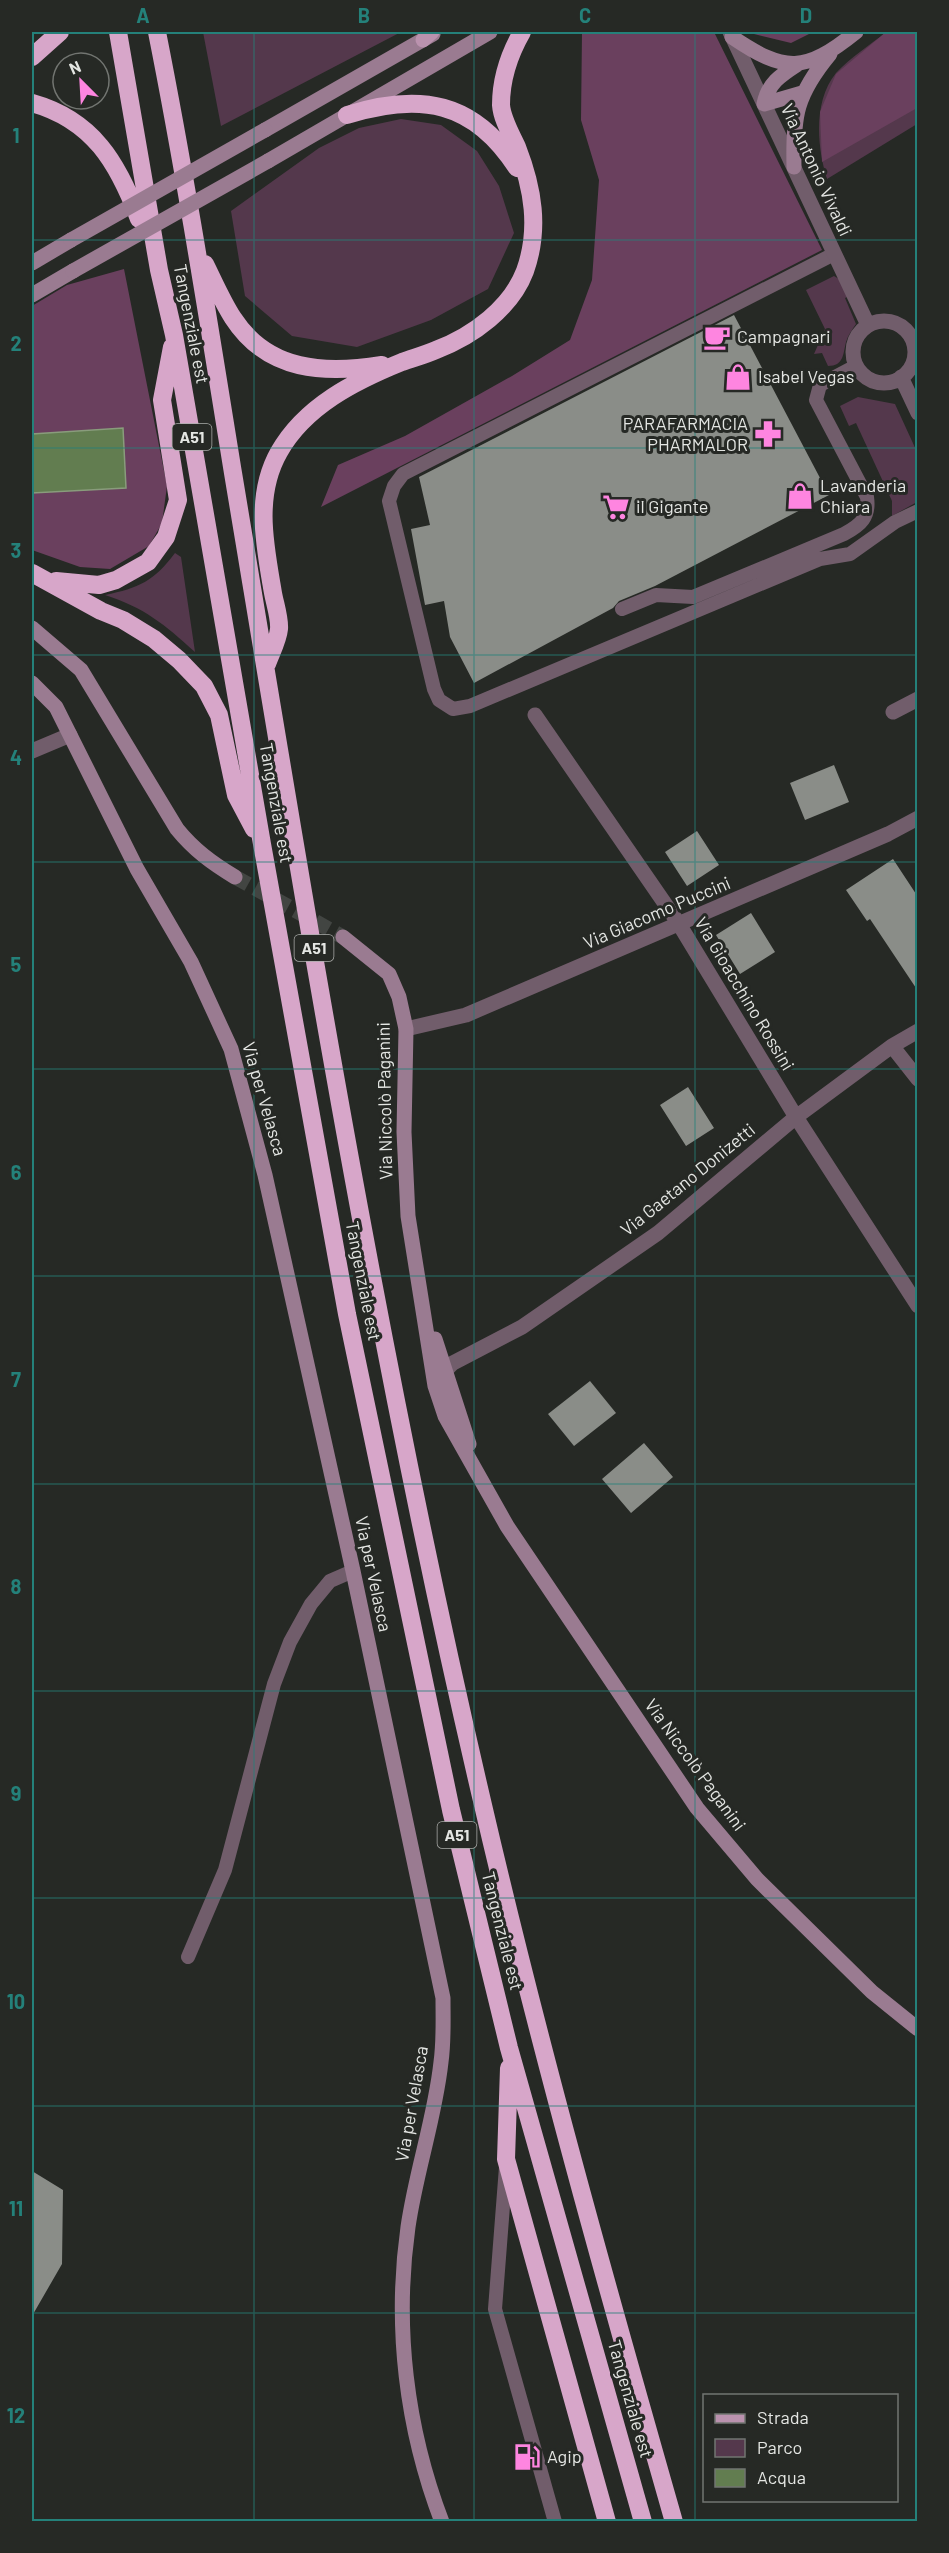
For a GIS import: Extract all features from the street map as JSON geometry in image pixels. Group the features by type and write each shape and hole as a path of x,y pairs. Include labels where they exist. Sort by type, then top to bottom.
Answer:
{"highway":[{"path":"32,57 60,32"},
{"name":"Tangenziale est","path":"118,32 159,270 174,335 262,844 347,1314 451,1810 509,2048 643,2522"},
{"name":"Tangenziale est","path":"157,32 196,243 360,1216 416,1502 482,1801 518,1950 557,2101 674,2522"},
{"path":"166,32 166,75"},
{"path":"266,668 279,629 263,533 265,497 273,464 289,436 308,416 346,389 402,362 438,350 494,315 509,300 525,271 534,238 530,190 501,104 506,69 513,47 522,32"},
{"path":"32,103 65,116 102,146 125,182 159,270"},
{"path":"347,115 375,106 396,104 437,106 455,112 487,130 507,153 530,190"},
{"path":"196,243 234,320 243,332 264,350 290,363 327,370 346,370 402,362"},
{"path":"40,577 99,585 109,582 128,575 148,562 166,537 178,500 162,400 174,335"},
{"path":"40,577 123,620 154,639 179,660 204,686 219,715 236,795 262,844"},
{"path":"509,2048 506,2159 607,2522"}],"street":[{"path":"32,263 438,32"},
{"path":"32,294 490,32"},
{"path":"731,34 768,60 779,63 801,62 822,56 856,32"},
{"name":"Via Antonio Vivaldi","path":"731,34 868,325"},
{"path":"794,167 794,133 802,93 835,48"},
{"path":"801,62 773,82 767,91 764,104 802,93"},
{"path":"888,321 897,324 912,337 915,355 902,378 881,383 862,374 856,366 853,347 855,338 868,325 888,321"},
{"path":"902,378 918,413"},
{"path":"32,628 81,670 177,830 202,856 235,877"},
{"name":"Via per Velasca","path":"32,683 56,707 138,869 192,962 231,1049 266,1176 353,1571 442,1998 441,2061 409,2225 403,2279 407,2394 429,2488 442,2522"},
{"path":"893,712 918,699"},
{"name":"Via Gioacchino Rossini","path":"535,715 679,924 795,1117 918,1306"},
{"path":"32,751 70,735"},
{"name":"Via Giacomo Puccini","path":"406,1029 466,1015 888,834 918,818"},
{"name":"Via Niccolò Paganini","path":"343,937 389,974 399,997 406,1029 405,1160 408,1216 435,1386 445,1416 507,1526 697,1808 757,1879 872,1992 918,2029"},
{"name":"Via Gaetano Donizetti","path":"445,1371 456,1368 478,1352 522,1327 658,1233 795,1117 892,1046 918,1031"},
{"path":"892,1046 918,1079"},
{"name":"Via Niccolò Paganini","path":"418,1288 485,1486"},
{"path":"431,1363 439,1371 445,1371"},
{"path":"435,1386 445,1371"}],"lane":[{"path":"834,254 403,474 394,486 389,501 434,689 439,700 453,709 470,706 820,560 850,554 895,522 918,511"},
{"path":"622,609 656,595 693,597 861,525 869,509 867,497 816,400 820,385 856,366"},
{"path":"188,1957 225,1870 274,1684 290,1642 311,1604 330,1581 353,1571"},
{"path":"506,2159 495,2309 555,2522"}],"green space":[{"path":"203,32 401,32 221,126"},
{"path":"886,32 917,32 917,124 827,179 819,139 823,97 836,73"},
{"path":"401,119 441,125 477,151 499,186 514,233 488,289 431,320 357,347 292,336 245,296 231,211 319,148 359,128"},
{"path":"834,276 842,281 849,296 845,298 856,324 848,337 840,362 828,366 822,353 814,354 825,329 806,290"},
{"path":"858,397 895,404 917,452 917,502 892,516 892,501 856,423 849,426 840,406"},
{"path":"175,553 181,557 195,652 143,611 105,595 145,582 153,577"}],"shaded area":[{"path":"582,32 714,32 822,250 321,507 338,465 405,436 512,376 570,340 592,280 599,180 581,120"},
{"path":"746,32 813,32 791,43"},
{"path":"886,32 917,32 917,108 822,162 820,112 836,74"},
{"path":"124,269 167,486 162,523 149,546 110,569 80,567 32,550 32,306 67,285"}],"water":[{"path":"123,428 126,488 32,493 32,434"}],"building":[{"name":"il Gigante","path":"734,315 829,495 655,586 619,601 613,608 474,683 450,637 444,601 425,605 411,529 430,525 419,477"},
{"path":"834,765 849,802 805,820 790,783"},
{"path":"697,831 719,865 687,886 665,852"},
{"path":"893,859 918,897 918,991 870,919 867,921 846,890"},
{"path":"751,913 775,952 740,974 716,935"},
{"path":"688,1087 714,1128 686,1146 660,1105"},
{"path":"590,1381 616,1413 574,1446 548,1414"},
{"path":"644,1443 673,1477 631,1513 602,1479"},
{"path":"32,2171 63,2190 62,2264 32,2316"}],"tunnel":[{"path":"235,877 343,937"}],"place":[{"name":"Campagnari","path":"717,337"},
{"name":"Isabel Vegas","path":"738,377"},
{"name":"PARAFARMACIA PHARMALOR","path":"768,434"},
{"name":"Lavanderia Chiara","path":"800,496"},
{"name":"il Gigante","path":"616,507"},
{"name":"Agip","path":"527,2457"}]}
